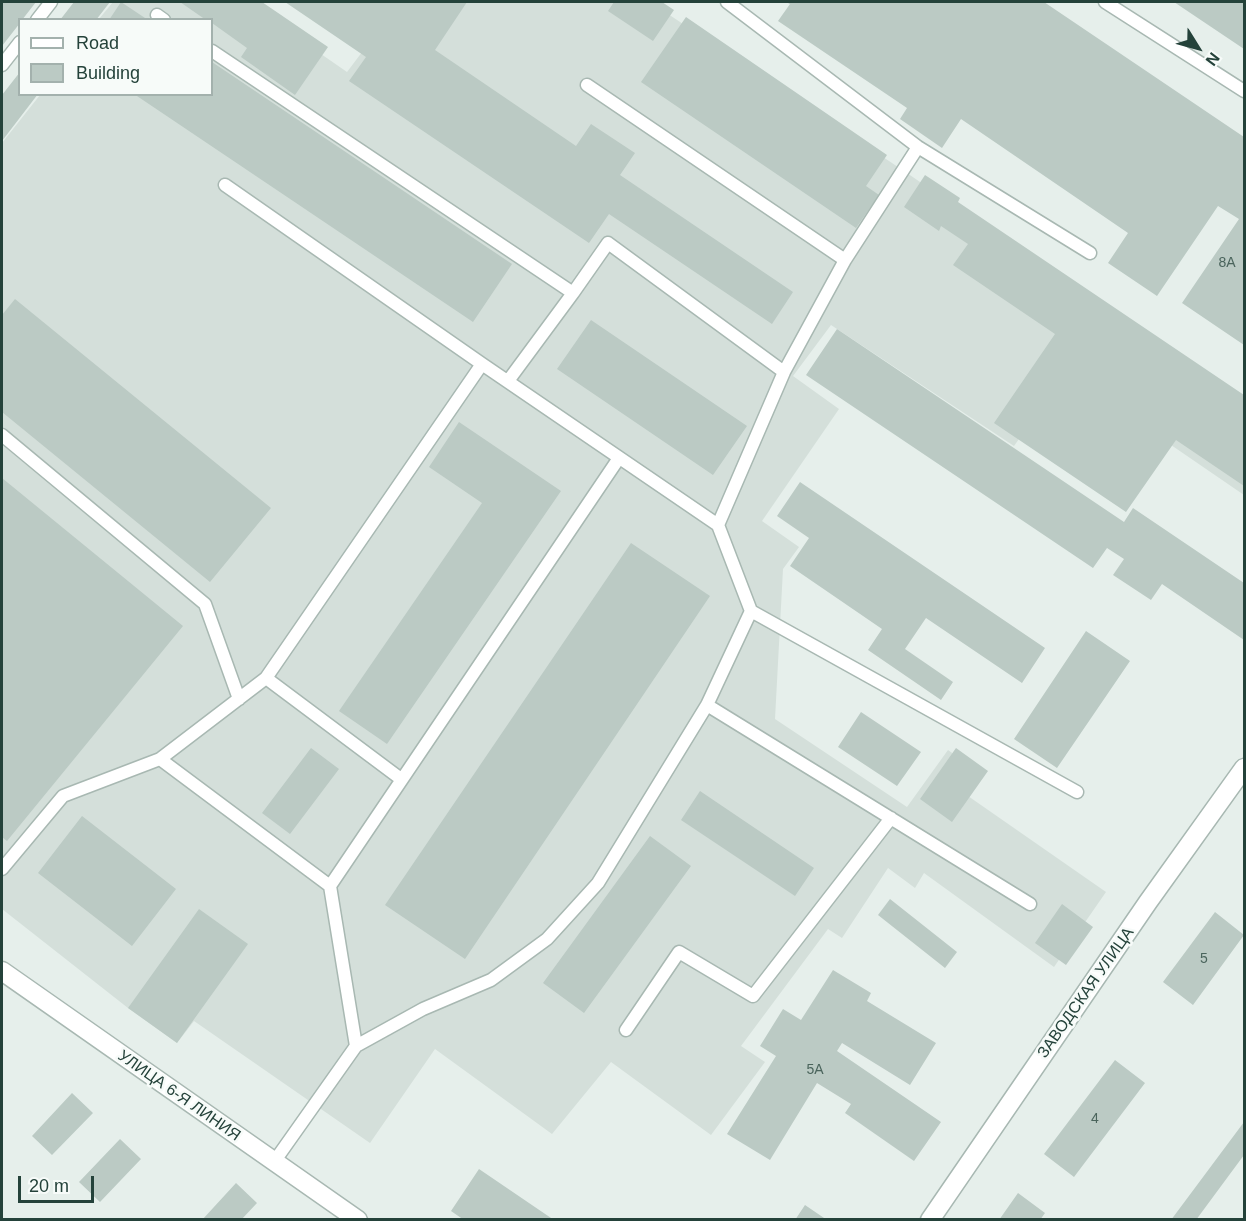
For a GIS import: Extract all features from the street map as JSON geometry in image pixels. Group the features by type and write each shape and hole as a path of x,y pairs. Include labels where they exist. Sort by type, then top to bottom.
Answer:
{"street":[{"name":"ЗАВОДСКАЯ УЛИЦА","path":"930,1220 1148,902 1245,768"},
{"name":"УЛИЦА 6-Я ЛИНИЯ","path":"2,971 358,1220"}],"lane":[{"path":"39,18 51,2"},
{"path":"727,2 918,147 1090,253"},
{"path":"1105,2 1245,91"},
{"path":"2,65 18,45"},
{"path":"213,52 573,293"},
{"path":"587,84 845,260"},
{"path":"718,525 784,372 845,260 918,147"},
{"path":"225,185 718,525 751,611 1077,792"},
{"path":"508,381 608,243 784,372"},
{"path":"2,869 63,796 160,759 266,678 482,364"},
{"path":"2,435 205,604 239,699"},
{"path":"356,1046 330,886 619,458"},
{"path":"274,1162 356,1046 423,1009 491,980 547,939 598,883 707,705 751,611"},
{"path":"266,678 401,779"},
{"path":"707,705 1030,904"},
{"path":"160,759 330,886"},
{"path":"626,1030 679,951 753,996 891,818"}],"shaded area":[{"path":"113,2 246,2 347,72 381,27 422,56 462,2 650,2 904,171 1244,404 1244,495 1066,373 1014,446 831,325 793,376 839,409 762,521 799,547 783,569 775,719 907,807 948,750 983,775 968,796 1106,892 1054,967 924,873 915,888 888,868 842,938 828,929 741,1046 765,1062 711,1135 611,1062 552,1134 435,1049 370,1143 194,1021 177,1043 128,1008 2,909 2,143 39,96 213,96 213,18 100,18"}],"building":[{"path":"2,2 36,2 24,18 18,18 18,26 2,46"},
{"path":"74,2 110,2 98,18 62,18"},
{"path":"121,2 145,18 110,18"},
{"path":"180,2 262,2 328,47 295,95 241,57 247,48 213,24 213,18 203,18"},
{"path":"285,2 467,2 435,50 576,146 591,124 635,153 620,175 793,292 772,324 609,214 589,243 349,81 366,57"},
{"path":"614,2 662,2 674,10 653,41 608,11"},
{"path":"786,2 1044,2 1244,137 1244,345 1182,303 1239,219 1218,206 1157,296 1108,263 1128,233 961,119 942,148 900,119 907,108 778,21 790,4"},
{"path":"1174,2 1244,2 1244,49"},
{"path":"686,17 887,155 866,186 879,195 856,228 641,82"},
{"path":"213,63 512,264 473,322 137,96 213,96"},
{"path":"18,75 18,96 36,96 2,141 2,95"},
{"path":"925,175 960,198 958,202 1244,395 1244,486 1176,440 1126,512 994,423 1055,334 953,265 968,244 941,226 939,231 904,207"},
{"path":"15,299 271,508 210,582 2,412 2,315"},
{"path":"591,320 747,426 713,475 557,369"},
{"path":"837,329 1124,522 1133,508 1244,583 1244,640 1162,584 1151,600 1113,575 1124,559 1107,548 1093,568 806,375"},
{"path":"459,422 561,491 387,744 339,711 482,503 429,467"},
{"path":"2,478 183,626 7,841 2,837"},
{"path":"800,482 1045,648 1022,683 926,618 905,649 953,682 941,700 868,650 882,629 790,566 809,538 777,516"},
{"path":"631,543 710,596 465,959 385,905"},
{"path":"1086,631 1130,661 1057,768 1014,739"},
{"path":"861,712 921,752 897,786 838,747"},
{"path":"311,748 339,769 290,834 262,813"},
{"path":"956,748 988,771 952,822 920,799"},
{"path":"700,791 814,868 795,896 681,820"},
{"path":"82,816 176,889 132,946 38,873"},
{"path":"650,836 691,866 584,1013 543,983"},
{"path":"890,899 957,952 945,968 878,915"},
{"path":"1062,904 1093,927 1066,965 1035,943"},
{"path":"199,909 248,944 177,1043 128,1008"},
{"path":"1215,912 1244,935 1193,1005 1163,982"},
{"path":"833,970 871,993 867,1001 936,1043 910,1085 842,1043 837,1051 941,1122 914,1161 845,1113 851,1104 817,1083 770,1160 727,1134 776,1056 760,1046 783,1009 801,1020"},
{"path":"1115,1060 1145,1083 1074,1177 1044,1154"},
{"path":"72,1093 93,1113 52,1155 32,1136"},
{"path":"1244,1122 1244,1155 1196,1220 1171,1220"},
{"path":"120,1139 141,1159 100,1202 79,1182"},
{"path":"479,1169 554,1220 464,1220 451,1211"},
{"path":"236,1183 257,1203 241,1220 202,1220"},
{"path":"1018,1193 1045,1213 1040,1220 999,1220"},
{"path":"805,1205 827,1220 795,1220"}]}
